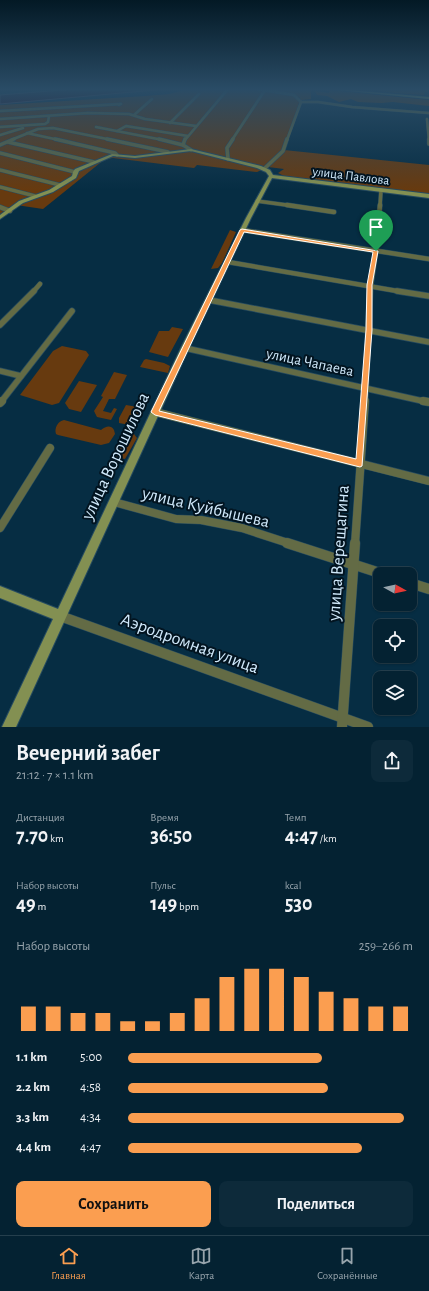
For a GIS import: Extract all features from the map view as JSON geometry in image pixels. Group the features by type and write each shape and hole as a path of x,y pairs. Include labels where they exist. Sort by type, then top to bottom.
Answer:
{"street":[{"path":"0,135 43,123"},
{"path":"170,123 196,126"},
{"path":"183,145 184,141 199,123"},
{"path":"228,159 228,148 244,123"},
{"path":"264,169 283,151 293,123"},
{"path":"427,123 429,144"},
{"path":"0,127 33,125"},
{"path":"117,131 126,126 188,136"},
{"path":"96,127 183,145 191,150 264,169 270,172 271,176"},
{"path":"0,145 42,128 53,128 168,152"},
{"path":"27,134 115,153 117,155"},
{"path":"8,142 94,162"},
{"path":"0,153 74,172 106,157 117,155 135,157 191,150"},
{"path":"0,170 60,185"},
{"path":"0,217 10,211 16,204 51,191 74,177 74,172"},
{"name":"улица Павлова","path":"271,176 429,196"},
{"name":"улица Ворошилова","path":"8,727 185,348 210,300 242,230 271,176"},
{"path":"0,187 35,196"},
{"name":"улица Верещагина","path":"342,722 366,388 370,285 376,251 381,190"},
{"path":"257,201 334,212"},
{"path":"0,207 10,211"},
{"path":"242,230 429,259"},
{"path":"228,262 429,296"},
{"path":"0,325 40,284"},
{"path":"210,300 429,342"},
{"path":"0,403 72,311"},
{"name":"улица Чапаева","path":"185,348 429,402"},
{"path":"0,371 21,376"},
{"path":"155,412 429,481"},
{"path":"0,528 50,448"},
{"name":"улица Куйбышева","path":"114,502 176,519 201,520 242,528 373,571"},
{"path":"417,585 429,589"},
{"name":"Аэродромная улица","path":"0,592 342,722 368,727"}],"shaded area":[{"path":"0,123 293,123 284,150 429,165 429,195 284,176 278,173 284,169 268,167 257,172 197,165 194,168 113,158 105,159 43,209 16,205 0,217"},
{"path":"230,230 236,232 222,263 218,268 211,269"},
{"path":"172,327 183,329 168,357 149,352 159,331 169,331"},
{"path":"62,346 86,351 89,355 59,403 52,405 20,395 53,351"},
{"path":"146,359 170,366 168,373 140,367"},
{"path":"114,372 127,375 115,399 109,399 103,411 111,413 114,408 117,409 111,420 97,417 94,411 103,397 101,396"},
{"path":"79,381 97,385 81,412 69,409 65,403"},
{"path":"140,404 146,405 135,426 119,423 119,418 126,405 138,407"},
{"path":"64,420 101,430 110,427 113,428 115,434 109,443 101,445 58,435 56,434 56,427 58,423"},
{"path":"129,433 134,434 137,438 125,459 112,456 122,436"}],"route":[{"path":"242,230 376,251 370,285 366,388 360,463 155,412 242,230"}]}
